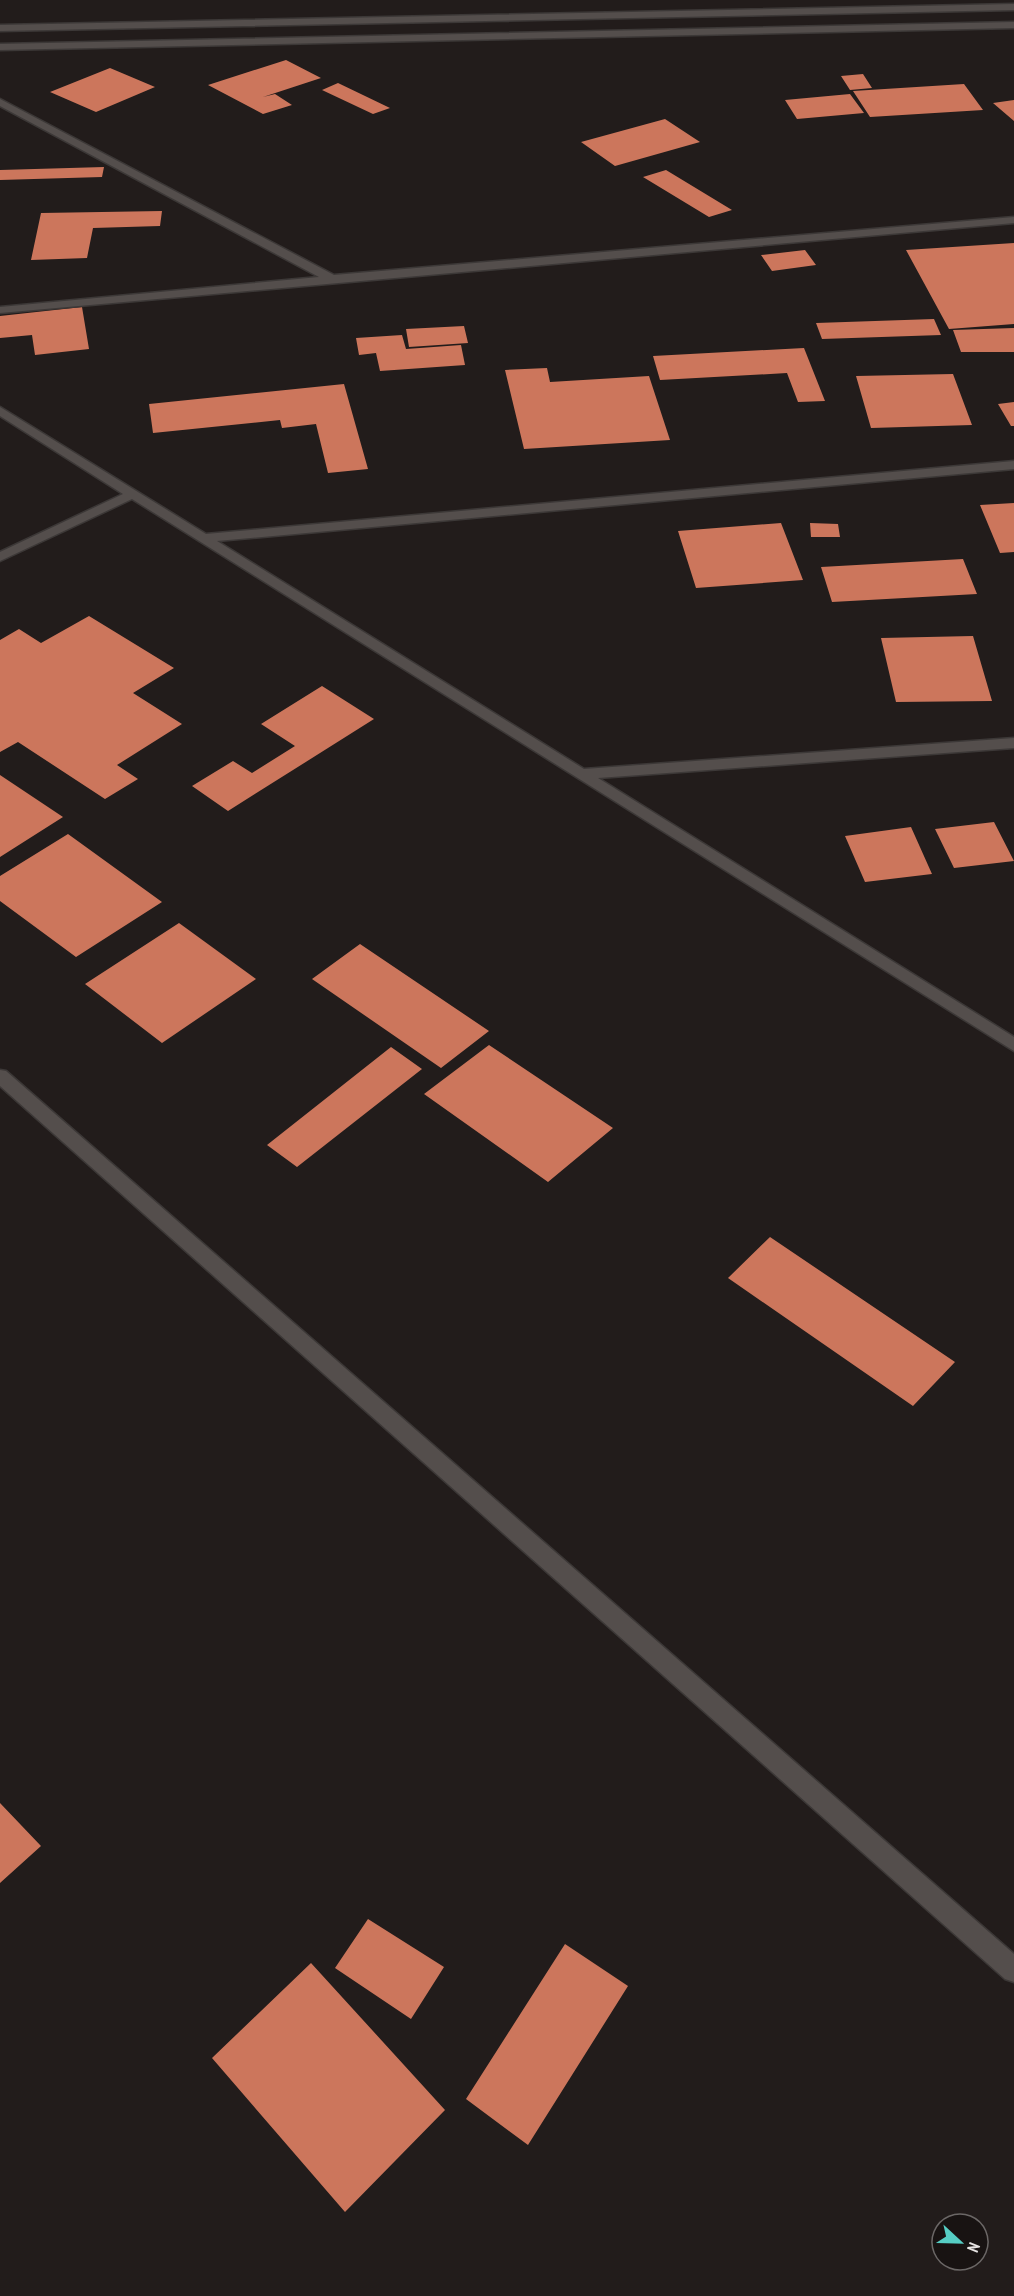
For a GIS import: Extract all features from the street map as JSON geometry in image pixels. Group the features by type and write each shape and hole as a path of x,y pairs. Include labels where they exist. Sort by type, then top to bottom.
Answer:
{"street":[{"path":"0,27 1014,7"},
{"path":"0,47 1014,25"},
{"path":"0,102 332,279"},
{"path":"0,310 1014,220"},
{"path":"0,411 1014,1045"},
{"path":"205,538 1014,465"},
{"path":"0,557 133,494"},
{"path":"581,774 1014,743"},
{"path":"0,1076 1014,1970"}],"building":[{"path":"286,60 321,78 263,97 275,94 292,105 263,114 208,85"},
{"path":"110,68 155,87 96,112 50,92"},
{"path":"863,74 872,88 850,90 841,76"},
{"path":"338,83 390,108 373,114 322,90"},
{"path":"964,84 983,110 870,117 853,91"},
{"path":"850,94 864,113 797,119 785,100"},
{"path":"1014,100 1014,121 993,103"},
{"path":"665,119 700,142 615,166 581,142"},
{"path":"104,167 102,177 0,180 0,170"},
{"path":"666,170 732,210 709,217 643,177"},
{"path":"162,211 160,226 93,228 87,258 31,260 41,213"},
{"path":"1014,243 1014,324 949,329 906,250"},
{"path":"805,250 816,265 772,271 761,255"},
{"path":"82,307 89,349 35,355 32,335 0,338 0,316"},
{"path":"934,319 941,335 822,339 816,323"},
{"path":"464,326 468,343 409,347 406,329"},
{"path":"1014,328 1014,352 961,352 953,330"},
{"path":"402,335 406,349 461,345 465,365 380,371 376,353 359,355 356,338"},
{"path":"804,348 825,401 798,402 787,373 660,380 653,356"},
{"path":"547,368 550,382 649,376 670,440 524,449 505,370"},
{"path":"953,374 972,425 871,428 856,376"},
{"path":"344,384 368,469 328,473 316,424 282,428 280,420 153,433 149,404"},
{"path":"1014,402 1014,426 1011,426 998,404"},
{"path":"1014,503 1014,552 1000,553 980,505"},
{"path":"781,523 803,580 696,588 678,531"},
{"path":"810,523 838,524 840,537 811,537"},
{"path":"963,559 977,594 832,602 821,567"},
{"path":"89,616 174,668 133,693 182,724 117,765 138,779 105,799 18,742 0,752 0,640 19,629 41,643"},
{"path":"973,636 992,701 896,702 881,638"},
{"path":"322,686 374,719 228,811 192,786 233,761 252,773 295,746 261,724"},
{"path":"0,775 63,817 0,857"},
{"path":"994,822 1014,861 954,868 935,829"},
{"path":"911,827 932,874 865,882 845,836"},
{"path":"68,834 162,902 76,957 0,901 0,876"},
{"path":"179,923 256,979 162,1043 85,984"},
{"path":"360,944 489,1031 441,1068 312,979"},
{"path":"489,1045 613,1128 548,1182 424,1094"},
{"path":"391,1047 422,1069 297,1167 267,1145"},
{"path":"770,1237 955,1362 913,1406 728,1278"},
{"path":"0,1803 41,1846 0,1883"},
{"path":"368,1919 444,1967 411,2019 335,1968"},
{"path":"565,1944 628,1986 528,2145 466,2099"},
{"path":"311,1963 445,2110 345,2212 212,2058"}]}
